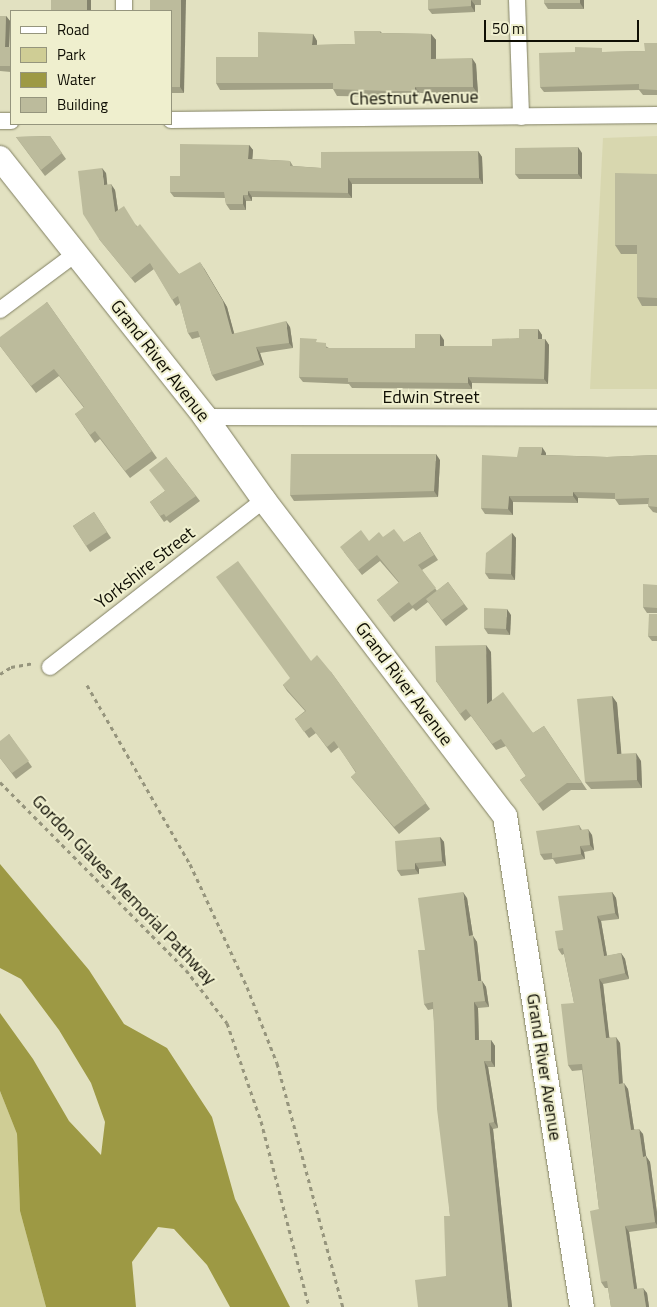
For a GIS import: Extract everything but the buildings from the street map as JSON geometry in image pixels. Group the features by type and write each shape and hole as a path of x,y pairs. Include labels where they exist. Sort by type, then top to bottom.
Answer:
{"street":[{"path":"517,0 520,117"},
{"name":"Chestnut Avenue","path":"172,120 657,116"},
{"name":"Grand River Avenue","path":"0,158 205,417 264,500 504,816 582,1307"},
{"path":"0,310 75,254"},
{"name":"Edwin Street","path":"205,417 657,418"},
{"name":"Yorkshire Street","path":"50,667 264,500"}],"path":[{"path":"0,674 11,667 33,663 50,667"},
{"path":"87,685 184,852 247,987 277,1063 343,1307"},
{"name":"Gordon Glaves Memorial Pathway","path":"0,782 186,970 227,1023 261,1121 309,1307"}],"shaded area":[{"path":"657,136 657,389 590,389 603,138"}],"green space":[{"path":"0,1091 17,1134 20,1211 46,1307 0,1307"}],"water":[{"path":"0,864 89,970 124,1024 167,1048 212,1117 235,1199 290,1307 230,1307 207,1265 174,1229 158,1227 132,1262 136,1307 46,1307 20,1211 17,1134 0,1091 0,1013 33,1059 69,1121 101,1155 105,1122 91,1083 59,1030 21,979 0,968"}]}
